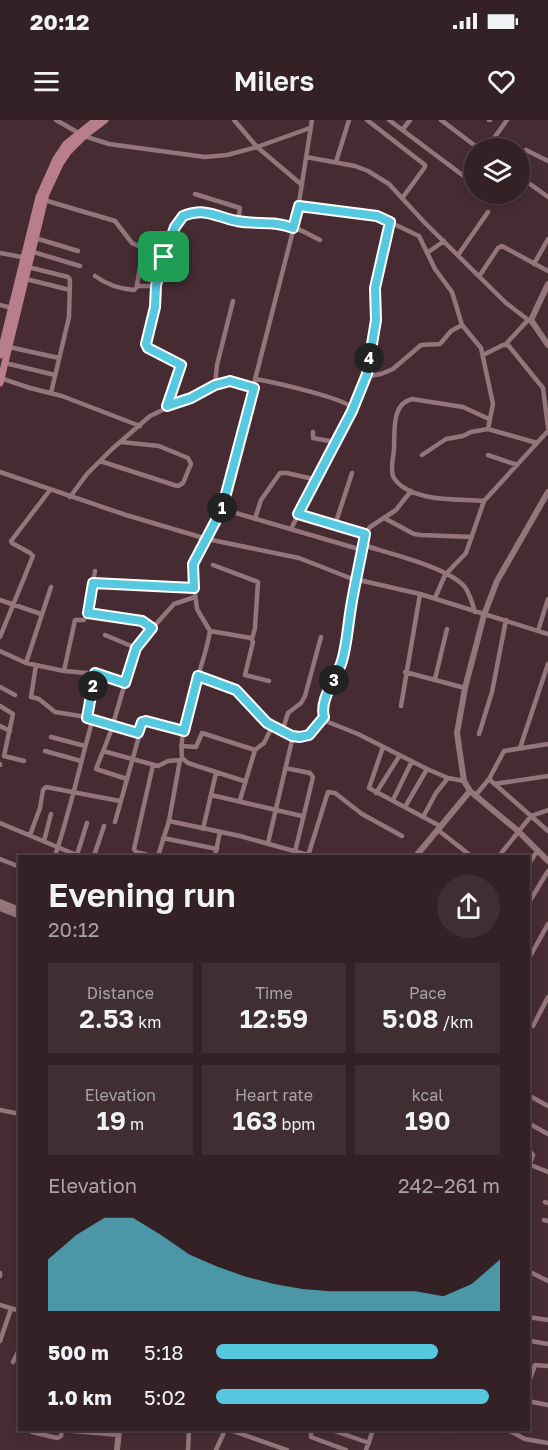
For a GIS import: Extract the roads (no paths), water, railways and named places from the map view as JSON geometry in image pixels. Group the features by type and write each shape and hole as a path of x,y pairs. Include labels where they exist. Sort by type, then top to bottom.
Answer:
{"main road":[{"path":"81,134 96,120"},
{"path":"1,380 27,254 41,200 56,159 66,144 105,120"},
{"path":"0,355 26,279 27,254 34,237 41,200"}],"street":[{"path":"56,120 81,134 127,148 205,157 227,155 257,147 310,128"},
{"path":"234,120 257,147 302,185"},
{"path":"158,855 169,821 181,760 184,731 210,631 199,613 195,597 193,564 222,509 299,206 312,120"},
{"path":"336,162 349,120"},
{"path":"367,120 425,165 403,198"},
{"path":"389,120 464,176"},
{"path":"403,129 410,120"},
{"path":"441,120 465,138"},
{"path":"494,138 507,120"},
{"path":"530,152 548,161"},
{"path":"306,157 368,171 389,184 510,307 530,321 548,342"},
{"path":"530,184 548,197"},
{"path":"195,194 240,208 238,221"},
{"path":"41,200 115,221 129,240 143,250 164,257"},
{"path":"299,206 377,216 419,236 435,269 452,292 462,326 481,348 493,404 488,429"},
{"path":"167,406 181,365 146,346 155,307 156,286 164,257 175,227 183,216 205,212 238,221 279,223 320,240"},
{"path":"458,255 488,212"},
{"path":"291,529 367,374 376,320 375,288 390,222"},
{"path":"34,237 78,251"},
{"path":"534,264 548,239"},
{"path":"428,253 444,241"},
{"path":"480,275 502,246 548,271"},
{"path":"138,286 143,250"},
{"path":"0,253 27,254 80,266"},
{"path":"28,267 68,277 70,280 69,317 51,393"},
{"path":"96,276 102,281 125,289 134,290 138,286 156,286"},
{"path":"26,279 70,290"},
{"path":"483,355 505,345 530,321 548,284"},
{"path":"215,385 217,365 233,301"},
{"path":"0,305 15,308"},
{"path":"367,374 369,376 381,374 393,369 418,347 425,344 440,344 451,331 462,326"},
{"path":"435,598 445,574 466,553 484,501 548,430 541,384 510,347 505,345"},
{"path":"9,347 59,358"},
{"path":"5,363 55,375"},
{"path":"256,379 334,399 349,404 352,408"},
{"path":"1,380 51,393 140,426"},
{"path":"70,497 100,461 150,416 215,385 233,381 254,388"},
{"path":"484,501 424,497 395,480 392,470 395,420 406,400 412,399 463,407 489,419"},
{"path":"422,455 446,439 488,429 537,443"},
{"path":"313,432 312,437 335,442"},
{"path":"100,461 174,485 178,486 183,483 191,464 188,458 159,446 120,442"},
{"path":"488,455 517,465"},
{"path":"0,472 70,497 207,539 299,558 355,579 435,598 548,634"},
{"path":"255,519 261,500 280,473 287,472 317,480"},
{"path":"335,525 352,473"},
{"path":"0,637 33,556 12,543 11,540 50,490"},
{"path":"411,491 396,510 370,527 365,534 355,579 345,650 328,692 323,711 324,717 328,722 427,769 448,778 464,781"},
{"path":"548,492 497,581 484,615 465,688 457,734 464,781 470,791 543,853 548,861"},
{"path":"222,509 418,561 458,580 465,587 476,612"},
{"path":"298,514 365,534"},
{"path":"384,518 414,534 472,537"},
{"path":"213,565 258,582 255,628 245,675 269,681"},
{"path":"63,670 75,620 84,620 88,613 95,571"},
{"path":"93,583 194,588"},
{"path":"26,663 51,587"},
{"path":"400,706 420,594"},
{"path":"127,778 96,770 96,767 113,724 136,648 174,604 195,597"},
{"path":"538,631 548,599"},
{"path":"0,600 41,614"},
{"path":"88,613 142,621 152,628"},
{"path":"479,734 492,692 506,620"},
{"path":"435,680 447,628"},
{"path":"210,631 252,639"},
{"path":"105,635 136,648"},
{"path":"282,732 288,713 301,703 305,696 321,637"},
{"path":"0,651 26,663 95,673 125,683"},
{"path":"520,748 548,664"},
{"path":"36,665 31,697 43,701 55,712 90,718 138,733"},
{"path":"405,672 465,688"},
{"path":"55,855 75,792 90,718 95,673"},
{"path":"198,676 236,690 272,727 292,736 309,735 324,717"},
{"path":"0,687 15,695"},
{"path":"0,706 13,714 10,731 3,746 4,757 24,761"},
{"path":"115,822 142,722 146,721 184,731"},
{"path":"0,726 10,731"},
{"path":"240,800 244,780 255,750 264,743 272,727"},
{"path":"181,746 196,747 202,734 255,750"},
{"path":"268,843 292,736"},
{"path":"51,737 85,746"},
{"path":"475,796 489,779 504,751 548,744"},
{"path":"383,747 368,786 370,790 423,817 470,855"},
{"path":"103,751 161,766 168,761 181,760 216,773 244,780"},
{"path":"45,752 81,761"},
{"path":"376,793 400,755"},
{"path":"393,800 412,761"},
{"path":"148,855 136,852 134,849 153,765"},
{"path":"169,821 268,843 295,854 312,775 285,768"},
{"path":"405,807 427,769"},
{"path":"203,829 216,773"},
{"path":"494,784 548,776"},
{"path":"423,817 436,793 448,778"},
{"path":"489,779 548,831"},
{"path":"30,835 40,808 44,788 120,801"},
{"path":"417,855 470,791"},
{"path":"308,855 328,792 335,793 368,818 402,836"},
{"path":"211,795 302,816"},
{"path":"500,855 531,816 548,810"},
{"path":"44,841 51,814"},
{"path":"0,823 76,855"},
{"path":"78,855 87,823"},
{"path":"94,855 104,826"},
{"path":"215,855 220,832"},
{"path":"163,838 217,849"},
{"path":"530,863 543,853"},
{"path":"0,859 18,866"},
{"path":"530,901 548,871"},
{"path":"0,902 18,909"},
{"path":"0,908 18,915"},
{"path":"530,956 548,924"},
{"path":"533,1026 548,997"},
{"path":"530,1096 548,1106"},
{"path":"0,1110 18,1114"},
{"path":"530,1124 548,1134"},
{"path":"530,1166 548,1172"},
{"path":"530,1272 548,1281"},
{"path":"0,1305 16,1310 0,1341"},
{"path":"530,1317 548,1320"},
{"path":"531,1341 548,1344"},
{"path":"13,1362 18,1352"},
{"path":"530,1379 535,1365 548,1366"},
{"path":"530,1402 548,1406"},
{"path":"32,1432 57,1438 61,1436 62,1431"},
{"path":"90,1431 119,1432 117,1450"},
{"path":"183,1450 188,1450 189,1431"},
{"path":"216,1450 225,1431"},
{"path":"233,1431 287,1450"},
{"path":"311,1431 311,1437 346,1450"},
{"path":"335,1431 369,1443"},
{"path":"366,1450 373,1431"},
{"path":"510,1431 525,1439 548,1443"}]}
